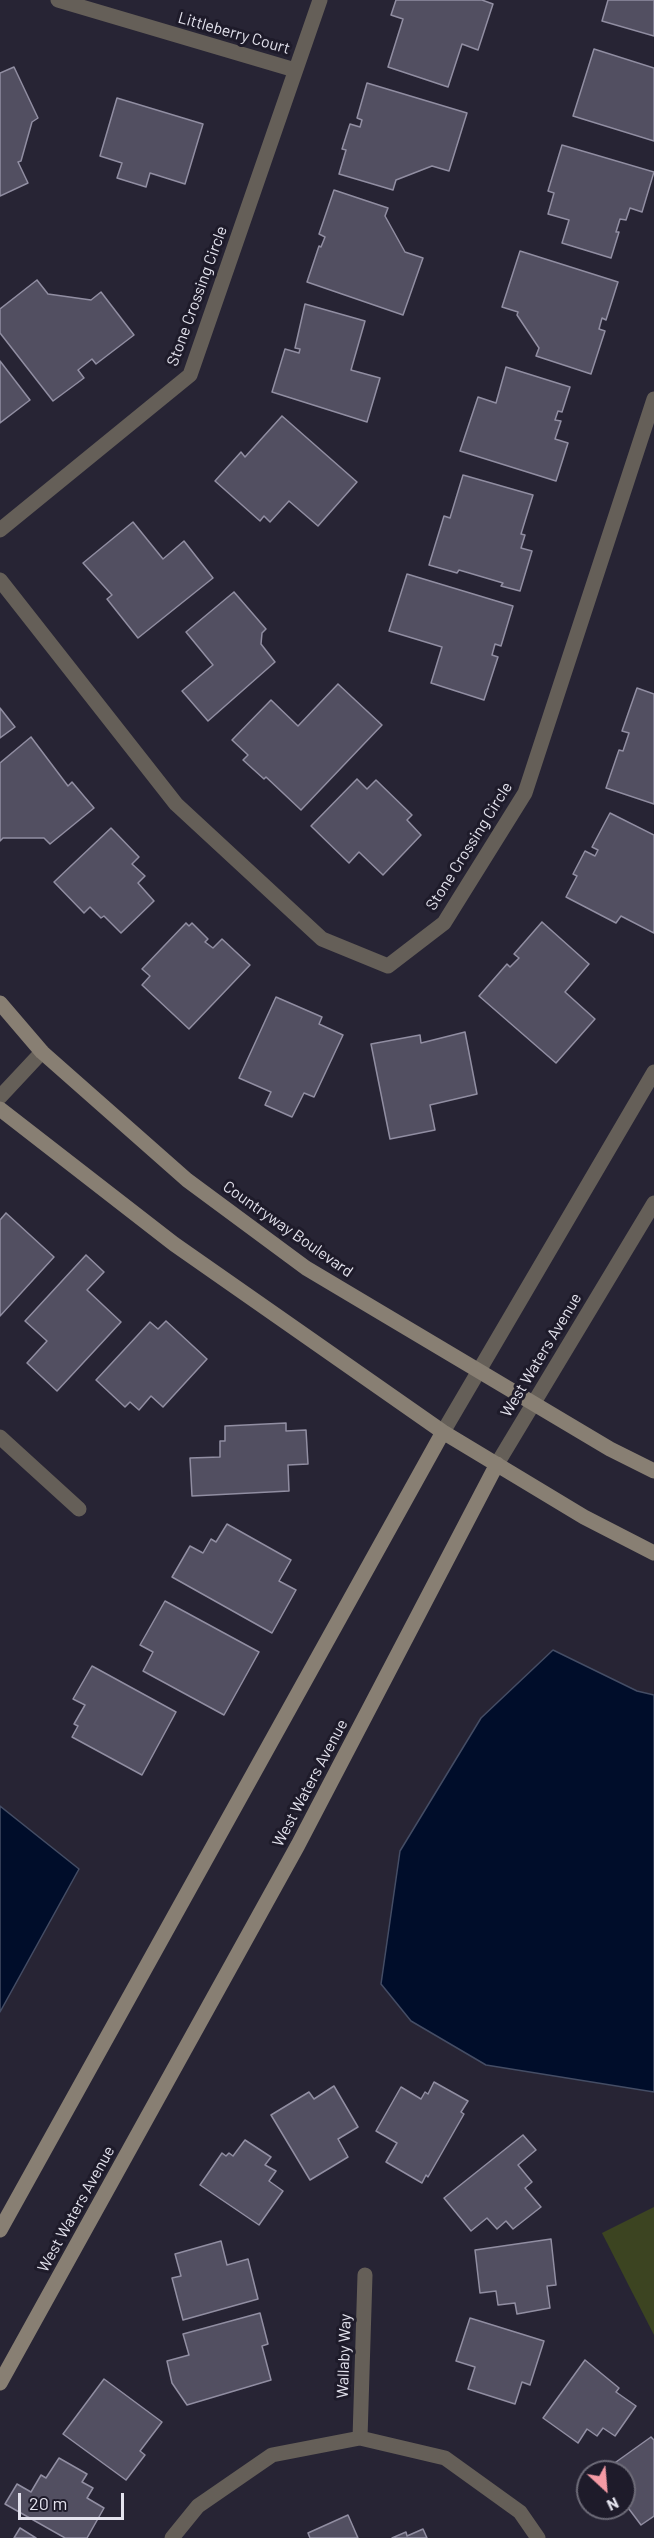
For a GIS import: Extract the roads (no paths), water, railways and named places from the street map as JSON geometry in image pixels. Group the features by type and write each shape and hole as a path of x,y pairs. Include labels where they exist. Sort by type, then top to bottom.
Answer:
{"street":[{"name":"Littleberry Court","path":"58,0 296,69"},
{"name":"Stone Crossing Circle","path":"0,530 190,375 320,0"},
{"name":"Stone Crossing Circle","path":"0,580 176,804 322,939 387,966 444,923 525,793 654,399"},
{"name":"Countryway Boulevard","path":"0,1003 42,1052 188,1180 306,1268 533,1404 654,1471"},
{"path":"0,1096 42,1052"},
{"path":"0,2230 443,1432 654,1071"},
{"path":"0,1109 174,1244 443,1432 584,1517 654,1553"},
{"name":"West Waters Avenue","path":"0,2383 298,1845 497,1464 654,1203"},
{"path":"0,1437 79,1509"},
{"name":"Wallaby Way","path":"360,2438 364,2276"},
{"path":"172,2538 198,2505 272,2455 360,2438 445,2458 520,2512 538,2538"}],"water":[{"path":"553,1650 637,1691 654,1695 654,2092 486,2065 411,2021 381,1984 400,1851 481,1718"},
{"path":"0,1806 79,1869 0,2012"}]}
